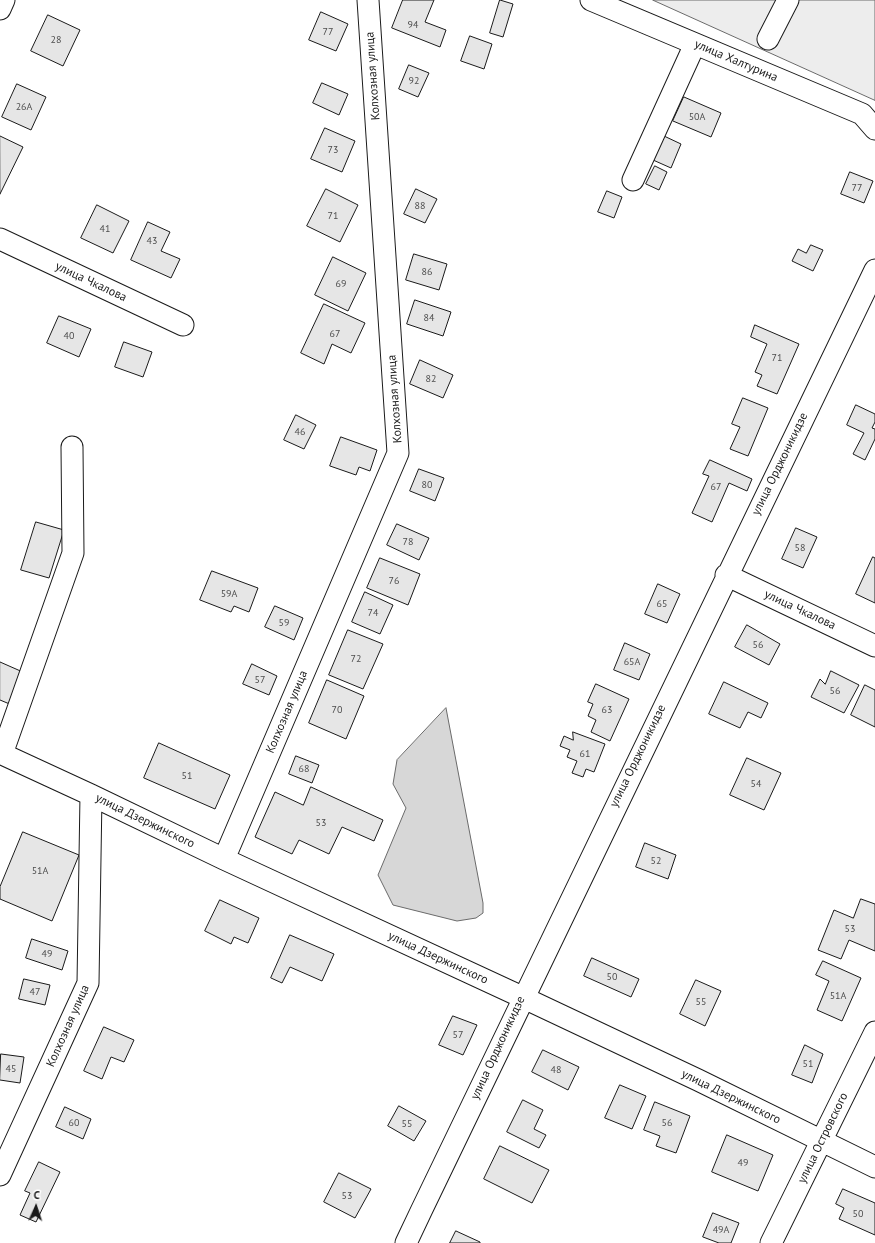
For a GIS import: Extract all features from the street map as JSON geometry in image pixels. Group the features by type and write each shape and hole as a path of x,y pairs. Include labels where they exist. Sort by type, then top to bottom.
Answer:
{"street":[{"path":"0,9 4,0"},
{"name":"Колхозная улица","path":"224,859 398,453 368,0"},
{"name":"улица Халтурина","path":"591,0 871,121"},
{"path":"768,39 788,0"},
{"path":"633,180 695,44"},
{"name":"улица Чкалова","path":"0,239 183,326"},
{"name":"улица Орджоникидзе","path":"406,1243 522,997 875,270"},
{"path":"1,754 73,553 72,447"},
{"name":"улица Чкалова","path":"726,575 875,646"},
{"name":"улица Дзержинского","path":"1,754 698,1080 875,1167"},
{"name":"Колхозная улица","path":"0,1175 88,983 91,795"},
{"name":"улица Островского","path":"772,1243 875,1032"}],"shaded area":[{"path":"653,0 875,0 875,100"},
{"path":"446,708 483,903 483,913 476,918 457,921 393,905 378,875 406,808 393,784 397,760"}],"building":[{"path":"403,0 434,0 425,22 446,30 440,47 392,28"},
{"path":"500,0 513,4 503,37 490,33"},
{"path":"321,12 348,24 336,51 309,40"},
{"path":"48,15 80,30 63,66 31,51"},
{"path":"470,36 492,44 484,69 461,61"},
{"path":"409,65 429,73 418,97 399,89"},
{"path":"322,83 348,94 339,115 313,103"},
{"path":"17,84 46,97 31,130 2,117"},
{"path":"684,97 721,113 711,137 673,121"},
{"path":"325,128 355,141 342,172 311,159"},
{"path":"0,136 23,147 0,194"},
{"path":"664,136 681,144 671,168 653,160"},
{"path":"655,166 667,172 659,190 646,184"},
{"path":"850,172 873,181 864,203 841,194"},
{"path":"326,189 358,205 340,242 307,226"},
{"path":"416,189 437,199 425,223 404,214"},
{"path":"607,191 622,197 614,218 598,212"},
{"path":"97,205 129,221 113,253 81,238"},
{"path":"148,222 170,232 161,251 180,259 171,278 131,260"},
{"path":"811,245 823,250 813,271 792,261 798,249 806,253"},
{"path":"414,254 447,264 439,290 406,280"},
{"path":"333,257 366,273 348,311 315,295"},
{"path":"415,300 451,312 443,336 407,324"},
{"path":"324,304 365,323 351,353 332,344 324,364 301,353"},
{"path":"59,316 91,329 79,357 47,343"},
{"path":"755,325 799,344 777,394 757,386 762,375 755,372 767,344 751,337"},
{"path":"124,342 152,352 143,377 115,367"},
{"path":"420,360 453,375 443,398 410,384"},
{"path":"743,398 768,408 748,456 730,449 740,427 732,424"},
{"path":"856,405 875,414 875,422 872,428 875,429 875,439 865,460 853,454 864,433 847,425"},
{"path":"296,415 316,425 304,449 284,440"},
{"path":"341,437 377,450 370,471 359,467 356,475 330,466"},
{"path":"710,460 752,479 747,491 729,483 712,522 692,513 709,476 703,474"},
{"path":"419,469 444,478 435,501 410,491"},
{"path":"36,522 64,530 49,578 21,570"},
{"path":"397,524 429,538 419,560 387,545"},
{"path":"796,528 817,537 803,568 782,559"},
{"path":"873,557 875,558 875,603 856,594"},
{"path":"380,558 420,574 408,605 367,588"},
{"path":"212,571 258,588 249,612 234,606 231,612 200,600"},
{"path":"658,584 680,594 667,623 645,614"},
{"path":"365,592 393,605 380,634 352,622"},
{"path":"275,606 303,618 294,640 265,627"},
{"path":"747,625 780,644 769,665 735,647"},
{"path":"348,630 383,644 363,689 329,675"},
{"path":"625,643 650,654 639,680 614,670"},
{"path":"0,662 25,673 12,705 0,700"},
{"path":"252,664 277,676 269,695 243,684"},
{"path":"831,671 859,685 844,713 811,697 820,679 825,684"},
{"path":"327,680 364,696 346,739 309,723"},
{"path":"724,682 768,703 761,718 748,712 740,728 709,714"},
{"path":"596,684 629,699 610,741 591,732 596,720 588,716 593,704 588,702"},
{"path":"865,685 875,690 875,727 851,715"},
{"path":"573,732 605,744 594,772 586,769 583,777 572,773 577,761 567,757 570,750 560,746 564,736 573,740"},
{"path":"159,743 230,775 215,809 144,778"},
{"path":"296,756 319,765 312,783 289,774"},
{"path":"747,758 781,773 764,810 730,795"},
{"path":"311,787 383,820 374,841 342,827 329,854 299,840 292,854 255,837 275,792 303,805"},
{"path":"23,832 79,855 52,921 0,899 0,887"},
{"path":"645,843 676,855 668,879 636,867"},
{"path":"861,899 875,904 875,951 849,940 841,959 818,950 834,910 853,918"},
{"path":"220,900 259,918 248,943 234,937 231,944 205,931"},
{"path":"290,935 334,954 322,981 290,967 282,983 271,978"},
{"path":"32,939 68,951 62,970 26,958"},
{"path":"592,958 639,979 631,997 584,976"},
{"path":"823,961 861,978 842,1021 817,1010 829,981 816,975"},
{"path":"24,979 50,985 45,1005 19,999"},
{"path":"696,980 721,991 705,1026 680,1014"},
{"path":"453,1016 477,1025 463,1055 439,1045"},
{"path":"104,1027 134,1040 124,1062 111,1057 102,1079 84,1071"},
{"path":"805,1045 823,1054 812,1083 792,1075"},
{"path":"543,1050 579,1067 568,1090 532,1072"},
{"path":"1,1054 24,1057 20,1083 0,1080"},
{"path":"620,1085 646,1096 632,1129 605,1118"},
{"path":"523,1100 543,1110 534,1129 546,1135 539,1148 507,1132"},
{"path":"655,1102 690,1116 676,1153 656,1146 660,1136 644,1130"},
{"path":"399,1106 426,1121 414,1141 388,1126"},
{"path":"65,1107 91,1119 83,1139 56,1127"},
{"path":"727,1135 773,1155 758,1191 712,1172"},
{"path":"500,1146 549,1170 532,1203 484,1179"},
{"path":"39,1162 60,1172 36,1222 20,1215 30,1193 25,1191"},
{"path":"339,1173 371,1189 355,1218 324,1202"},
{"path":"843,1189 875,1203 875,1235 839,1219 844,1208 836,1204"},
{"path":"713,1213 739,1223 731,1243 719,1243 703,1237"},
{"path":"456,1231 480,1242 480,1243 450,1243"}]}
